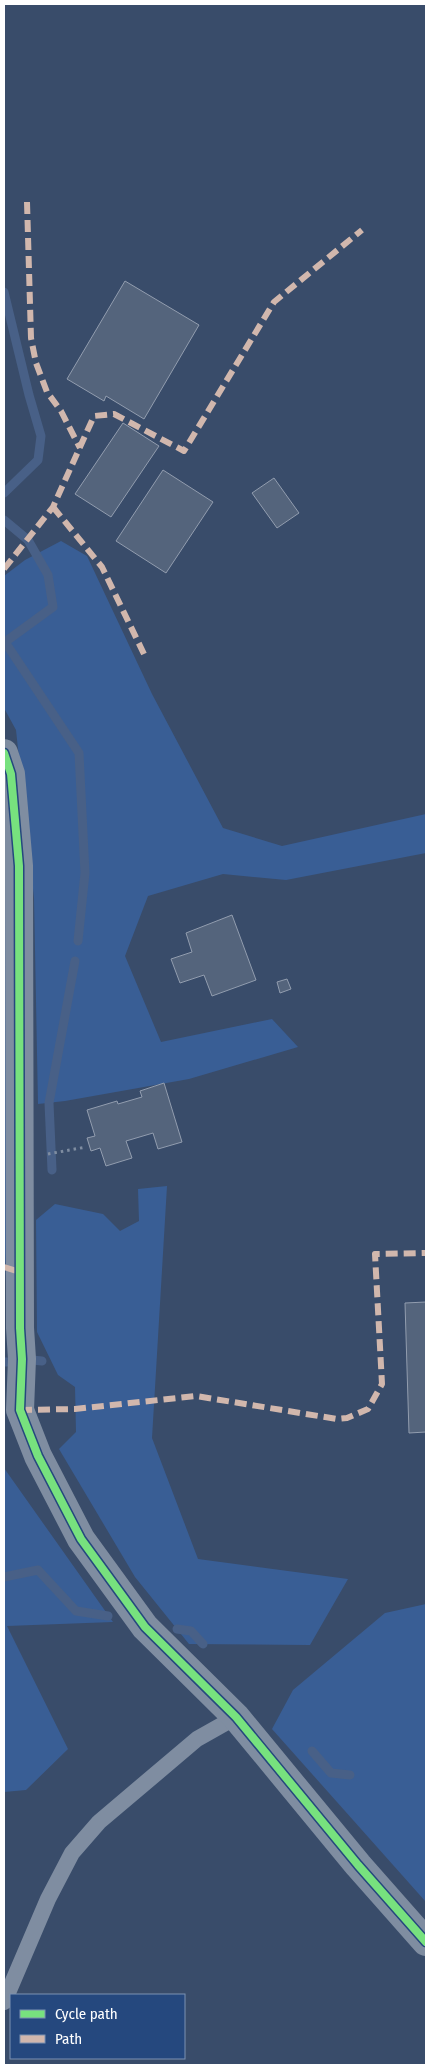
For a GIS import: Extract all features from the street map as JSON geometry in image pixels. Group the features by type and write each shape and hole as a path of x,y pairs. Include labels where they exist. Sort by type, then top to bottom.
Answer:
{"street":[{"path":"4,753 11,774 19,866 20,1328 22,1359 20,1410 38,1456 81,1539 145,1626 236,1717 358,1865 426,1942"}],"lane":[{"path":"4,2002 48,1899 72,1853 99,1822 197,1739 236,1717"}],"path":[{"path":"56,1154 86,1147"}],"shaded area":[{"path":"61,541 87,556 152,694 223,828 282,846 426,814 426,853 286,880 223,874 148,896 125,956 161,1042 272,1019 298,1047 189,1079 38,1104 34,898 16,730 4,708 4,576 25,560"},
{"path":"4,806 8,850 11,1110 4,1312"},
{"path":"167,1186 152,1438 198,1559 348,1579 310,1645 189,1644 135,1577 59,1449 76,1432 75,1387 58,1375 37,1332 36,1220 55,1204 103,1214 120,1231 139,1221 138,1189"},
{"path":"4,1468 113,1622 7,1626 68,1749 26,1790 4,1792"},
{"path":"426,1604 426,1902 272,1729 293,1690 385,1613"}],"building":[{"path":"125,281 199,325 144,419 106,396 104,401 67,379"},
{"path":"123,423 159,446 111,517 75,494"},
{"path":"163,470 213,502 166,573 116,541"},
{"path":"274,478 299,513 277,528 252,493"},
{"path":"232,915 256,980 212,996 204,975 180,983 171,959 192,952 186,933"},
{"path":"287,979 291,989 280,993 277,982"},
{"path":"164,1083 182,1142 158,1149 153,1133 126,1141 132,1158 106,1166 100,1148 91,1151 87,1138 95,1136 87,1110 117,1101 118,1104 142,1097 140,1091"},
{"path":"426,1302 426,1432 409,1433 405,1303"}],"waterway":[{"path":"4,292 41,436 38,460 4,493"},
{"path":"4,520 28,540 48,575 53,607 5,642 79,753 85,873 78,941"},
{"path":"52,1170 49,1103 75,961"},
{"path":"32,1360 42,1361"},
{"path":"4,1577 38,1570 76,1611 108,1616"},
{"path":"177,1629 191,1631 203,1644"},
{"path":"312,1751 331,1773 350,1775"}],"marked path":[{"path":"27,202 31,338 36,363 47,392 61,411 80,448"},
{"path":"4,569 53,507 94,416 114,414 184,451 274,302 362,230"},
{"path":"53,507 102,567 144,654"},
{"path":"20,1410 75,1409 196,1396 337,1419 347,1418 368,1409 382,1384 375,1254 426,1253"},
{"path":"4,1267 20,1272"}],"cycle path":[{"path":"4,753 11,774 19,866 20,1328 22,1359 20,1410 38,1456 81,1539 145,1627 236,1717 358,1865 426,1942"}]}
